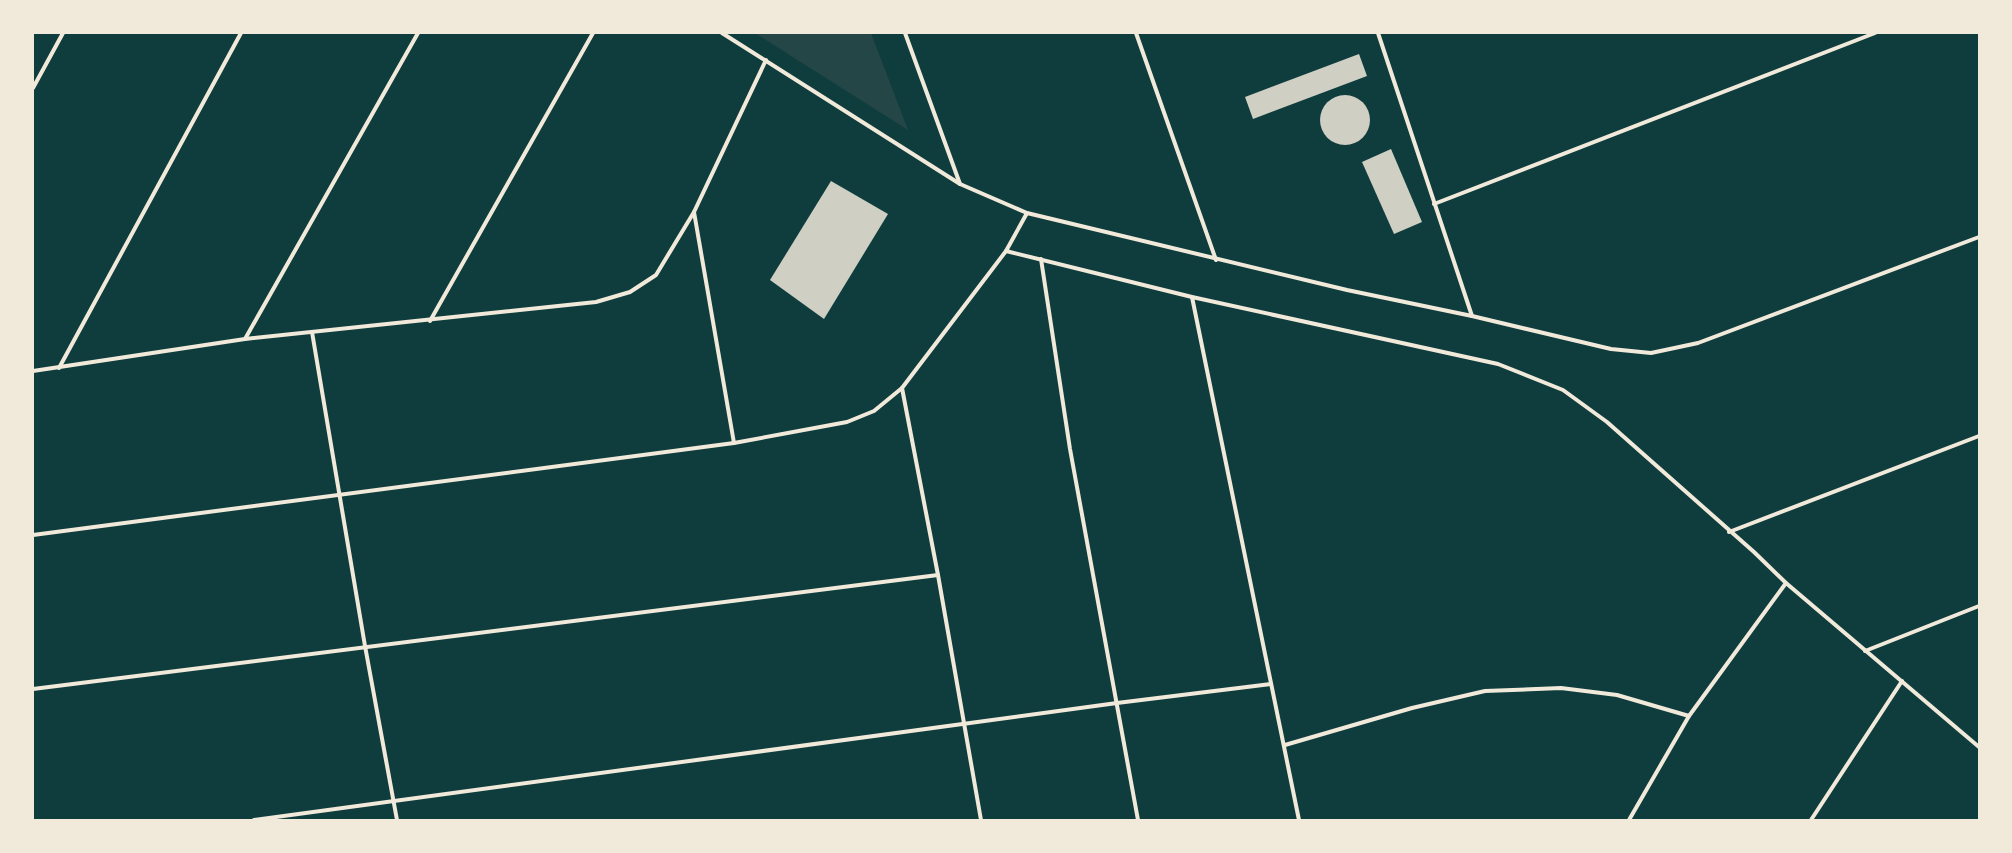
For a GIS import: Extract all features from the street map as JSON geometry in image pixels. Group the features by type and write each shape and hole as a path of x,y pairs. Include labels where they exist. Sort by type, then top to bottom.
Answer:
{"street":[{"path":"33,88 63,33"},
{"path":"59,368 241,33"},
{"path":"245,339 418,33"},
{"path":"430,321 592,33"},
{"path":"722,33 960,184 1027,213 1216,260 1347,290 1472,316 1611,349 1651,353 1698,343 1979,237"},
{"path":"905,33 960,184"},
{"path":"1136,33 1216,260"},
{"path":"1378,33 1472,316"},
{"path":"1434,204 1875,33"},
{"path":"33,371 245,339 430,321 596,302 630,292 656,275 694,212 766,60"},
{"path":"694,212 734,443"},
{"path":"33,535 734,443 847,422 874,410 902,388 1006,251 1027,213"},
{"path":"1006,251 1192,297 1498,364 1563,390 1608,422 1729,532 1754,552 1786,583 1979,747"},
{"path":"1041,259 1070,449 1138,820"},
{"path":"1192,297 1271,684 1285,744 1299,820"},
{"path":"312,332 365,646 397,820"},
{"path":"902,388 938,575 981,820"},
{"path":"1729,532 1979,436"},
{"path":"33,689 938,575"},
{"path":"1629,820 1690,716 1786,583"},
{"path":"1865,650 1979,606"},
{"path":"1811,820 1902,681"},
{"path":"254,820 964,725 1117,703 1271,684"},
{"path":"1285,744 1412,708 1485,691 1561,688 1617,695 1690,716"}],"shaded area":[{"path":"755,33 871,33 908,130"}],"building":[{"path":"1359,54 1367,76 1253,119 1245,97"},
{"path":"1340,95 1350,95 1363,102 1370,115 1370,125 1363,138 1350,145 1340,145 1331,141 1324,134 1320,125 1320,115 1324,106 1331,99"},
{"path":"1391,149 1422,222 1394,234 1362,162"},
{"path":"831,181 888,214 824,319 770,280"}]}
